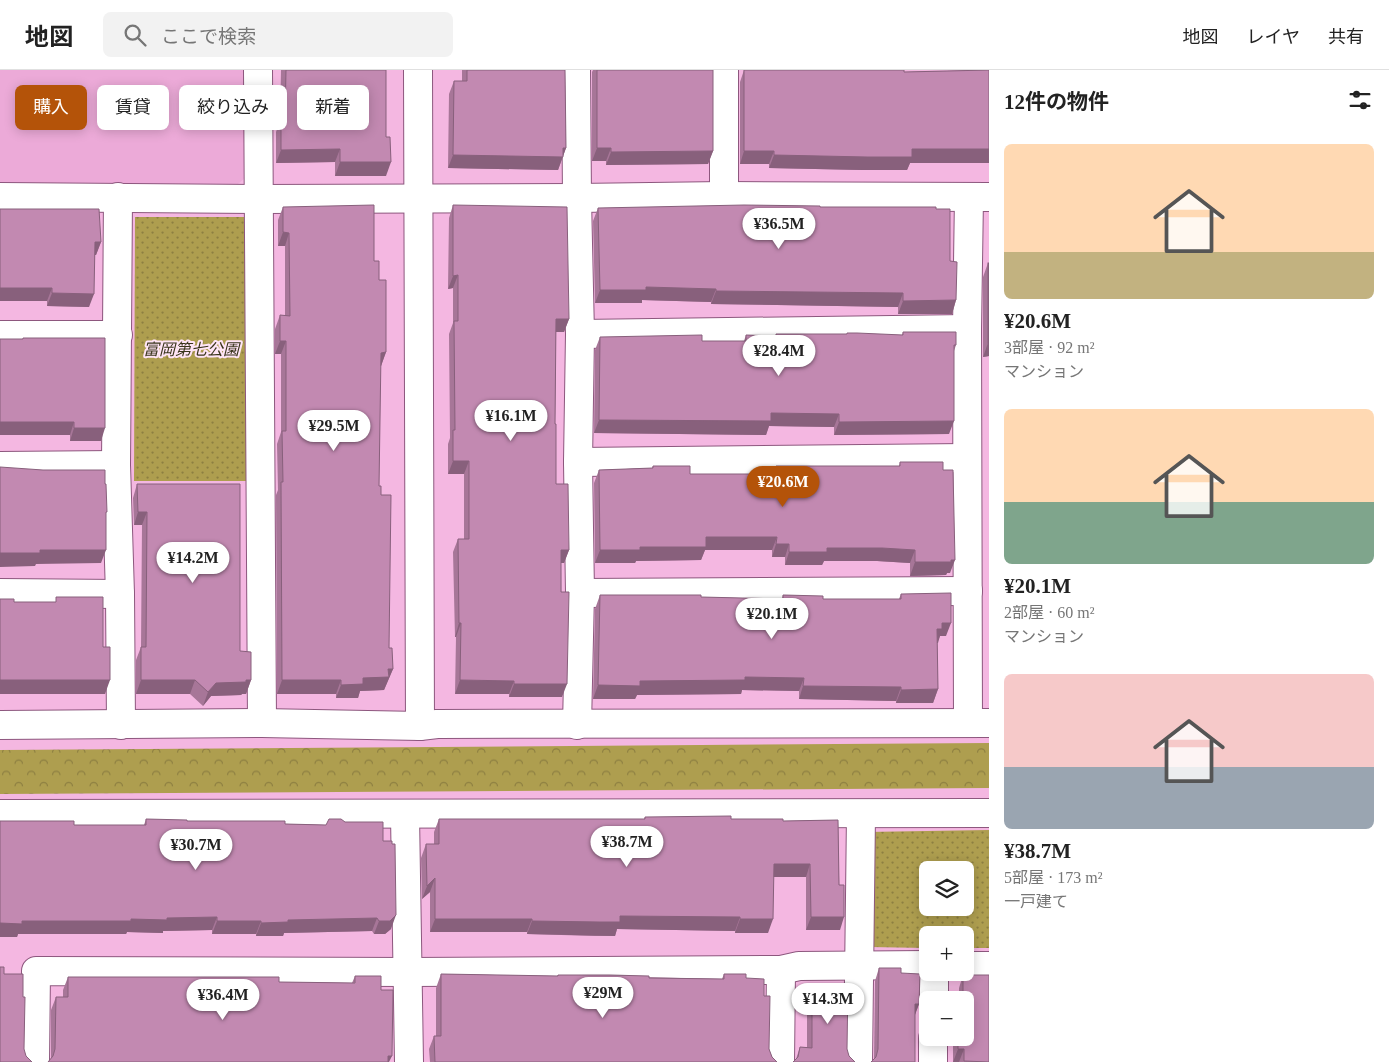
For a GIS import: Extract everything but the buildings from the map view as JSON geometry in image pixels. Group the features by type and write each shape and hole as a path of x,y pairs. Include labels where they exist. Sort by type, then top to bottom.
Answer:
{"street":[{"path":"258,70 262,723"},
{"path":"418,70 420,726"},
{"path":"576,70 576,198 580,334 578,462 580,593 577,725"},
{"path":"724,70 724,196"},
{"path":"0,197 260,199 724,196 979,197 967,329 968,591 979,723 437,724 420,726 262,723 0,725"},
{"path":"118,197 116,465 120,594 121,725"},
{"path":"580,334 967,329"},
{"path":"0,335 118,335"},
{"path":"578,462 967,458"},
{"path":"0,466 116,465"},
{"path":"580,593 968,591"},
{"path":"0,594 120,594"},
{"path":"0,814 989,813"},
{"path":"858,1062 861,814"},
{"path":"405,815 410,1062"},
{"path":"35,1062 36,971 409,972 781,970 799,966 919,966"},
{"path":"974,966 989,966"},
{"path":"780,1062 781,970"},
{"path":"933,1046 933,1062"}],"shaded area":[{"path":"0,70 247,70 247,85 179,85 179,130 247,130 247,176 238,184 0,185"}],"green space":[{"name":"富岡第七公園","path":"135,217 248,217 248,481 134,481"},
{"path":"989,743 989,788 0,794 0,750"},
{"path":"989,830 989,948 974,948 974,926 919,926 919,948 869,947 865,832"}]}
